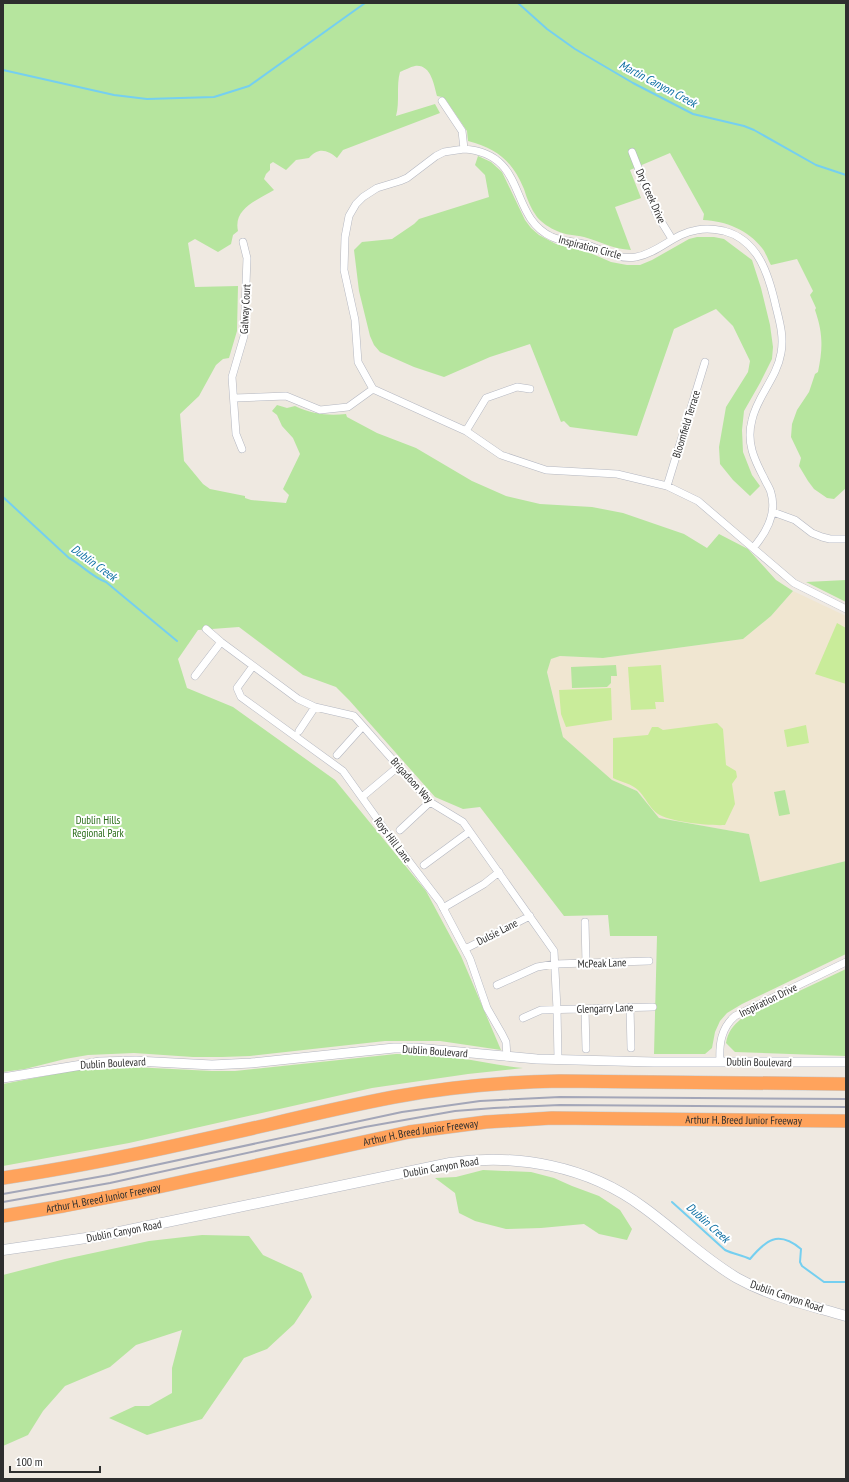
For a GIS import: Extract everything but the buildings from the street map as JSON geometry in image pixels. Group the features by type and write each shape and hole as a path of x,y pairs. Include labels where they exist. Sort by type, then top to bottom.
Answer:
{"highway":[{"path":"3,1178 131,1155 381,1099 464,1087 515,1082 554,1081 846,1084"},
{"name":"Arthur H. Breed Junior Freeway","path":"3,1216 114,1196 389,1136 461,1124 520,1119 559,1118 846,1121"}],"main road":[{"name":"Dublin Canyon Road","path":"3,1250 93,1237 450,1163 480,1160 514,1160 538,1163 566,1170 607,1185 642,1206 702,1255 737,1278 762,1290 846,1316"}],"street":[{"path":"442,102 462,131 464,150"},
{"name":"Inspiration Circle","path":"373,388 358,362 355,320 344,270 345,237 349,216 360,201 377,188 407,178 436,156 444,152 464,150 485,154 494,158 502,165 512,179 531,219 543,231 551,236 570,242 588,245 608,254 623,257 636,257 648,254 672,238 689,231 707,229 723,231 746,242 761,261 771,286 783,337 779,364 754,412 750,434 750,447 771,493 774,512"},
{"name":"Dry Creek Drive","path":"632,152 656,213 672,238"},
{"name":"Galway Court","path":"242,242 247,258 244,336 232,377 236,434 242,449"},
{"name":"Bloomfield Terrace","path":"667,486 706,362"},
{"path":"466,431 486,398 517,387 530,388"},
{"path":"234,398 286,396 320,410 348,407 373,388 466,431 501,454 546,470 617,474 667,486 698,501 794,583 846,609"},
{"path":"754,548 759,542 774,512 795,520 812,533 822,537 830,539 846,539"},
{"name":"Brigadoon Way","path":"206,629 220,642 298,699 315,707 354,716 430,802 463,822 554,951 558,1010 558,1059"},
{"path":"194,676 220,642"},
{"name":"Roys Hill Lane","path":"253,666 237,688 241,697 344,771 443,908 475,970 487,1008 504,1038 507,1057"},
{"path":"299,731 315,707"},
{"path":"337,755 363,726"},
{"path":"362,797 399,766"},
{"path":"400,830 430,802"},
{"path":"424,865 469,832"},
{"path":"443,908 484,884 499,872"},
{"name":"Dulsie Lane","path":"465,949 530,916"},
{"path":"585,922 586,963"},
{"name":"McPeak Lane","path":"497,985 536,967 555,964 650,961"},
{"name":"Inspiration Drive","path":"720,1062 720,1045 722,1035 726,1026 735,1016 846,962"},
{"path":"630,1007 631,1048"},
{"name":"Glengarry Lane","path":"522,1018 541,1010 654,1007"},
{"path":"585,1009 586,1049"},
{"name":"Dublin Boulevard","path":"3,1078 100,1062 136,1061 212,1065 251,1063 394,1048 423,1048 507,1057 654,1062 846,1062"}],"shaded area":[{"path":"793,591 846,616 846,861 760,882 749,834 659,818 637,791 612,780 563,737 547,671 551,659 560,656 603,658 743,639 771,616"}],"green space":[{"name":"Dublin Hills Regional Park","path":"3,3 846,3 846,488 834,499 827,498 814,489 808,481 799,466 801,458 791,437 792,424 797,410 809,392 815,374 818,372 821,355 820,326 815,310 816,308 810,295 813,291 797,259 771,265 762,248 743,231 720,222 703,220 704,214 670,153 630,170 641,198 615,207 631,250 613,247 584,237 554,230 539,219 535,214 529,204 519,179 509,164 496,152 479,144 468,141 467,131 446,100 437,96 431,76 425,68 420,66 413,66 400,72 396,116 435,104 440,113 343,150 337,158 330,153 319,151 309,158 296,160 286,170 273,162 270,164 270,170 264,179 274,190 254,201 239,216 237,223 238,231 233,235 231,244 218,252 195,239 188,243 195,287 238,286 237,331 229,358 223,359 216,365 199,396 180,414 184,461 203,484 210,489 245,496 245,498 251,500 286,503 289,495 283,489 300,454 293,438 282,426 277,415 272,411 277,405 287,408 295,406 320,414 346,414 347,417 377,433 416,448 472,481 506,496 540,504 592,507 623,513 684,534 707,548 719,534 748,549 776,580 793,591 771,616 743,639 603,658 560,656 551,659 547,672 563,737 612,780 637,791 659,818 749,834 760,882 846,861 846,954 742,1004 727,1013 720,1021 715,1032 712,1048 705,1054 654,1054 657,936 610,936 608,915 564,916 480,807 463,809 435,797 336,687 303,675 239,627 198,630 178,659 187,688 233,707 335,780 426,891 461,956 501,1050 440,1041 385,1041 250,1056 193,1057 134,1053 88,1055 25,1069 3,1072"},
{"path":"478,156 491,162 502,172 525,220 531,228 539,235 556,244 588,252 611,262 627,265 640,265 652,260 689,239 697,237 714,237 724,239 752,260 761,288 770,325 773,347 772,359 744,411 742,430 743,452 752,475 760,486 750,496 733,480 720,464 719,447 726,407 748,372 750,361 733,326 716,309 674,329 637,436 570,427 564,421 561,422 530,344 490,357 444,377 414,367 380,352 374,345 370,336 359,291 354,250 362,242 392,239 419,219 489,197 485,175 475,165"},
{"path":"846,580 846,602 806,582"},
{"path":"837,623 846,628 846,684 815,674"},
{"path":"616,665 617,676 611,676 611,683 607,687 572,688 571,667"},
{"path":"661,665 664,702 655,702 656,709 631,710 628,667"},
{"path":"611,688 612,720 566,727 561,714 559,690"},
{"path":"717,723 723,729 726,765 736,771 737,777 732,784 735,804 725,825 691,823 664,817 653,809 636,788 613,778 613,738 648,735 652,727 658,727 663,730"},
{"path":"806,725 809,743 787,747 784,730"},
{"path":"785,790 790,814 779,816 774,792"},
{"path":"846,969 846,1056 735,1052 726,1043 731,1029 742,1018"},
{"path":"396,1054 442,1056 523,1068 468,1074 372,1088 129,1143 3,1166 3,1084 76,1070 112,1066 235,1071"},
{"path":"483,1170 531,1172 554,1178 599,1196 620,1210 632,1229 627,1240 599,1234 584,1224 541,1228 506,1229 475,1221 459,1213 455,1193 435,1178 456,1177"},
{"path":"202,1235 249,1236 263,1255 302,1273 312,1297 294,1324 267,1349 244,1358 202,1419 147,1435 109,1418 135,1406 149,1406 172,1393 172,1368 182,1330 136,1345 110,1367 65,1386 43,1411 28,1435 3,1446 3,1275 65,1259 149,1241"}],"waterway":[{"path":"3,70 114,95 147,99 214,97 249,86 365,3"},
{"name":"Martin Canyon Creek","path":"518,3 547,29 575,49 633,83 693,114 744,126 754,130 816,165 846,175"},
{"name":"Dublin Creek","path":"3,497 69,558 96,577 106,582 177,641"},
{"name":"Dublin Creek","path":"672,1202 725,1250 750,1259 767,1242 779,1239 786,1240 801,1249 800,1262 802,1266 824,1282 846,1282"}],"railway":[{"path":"3,1194 109,1175 402,1112 480,1101 560,1097 846,1099"},
{"path":"3,1202 110,1183 365,1127 455,1111 560,1105 846,1107"}]}
